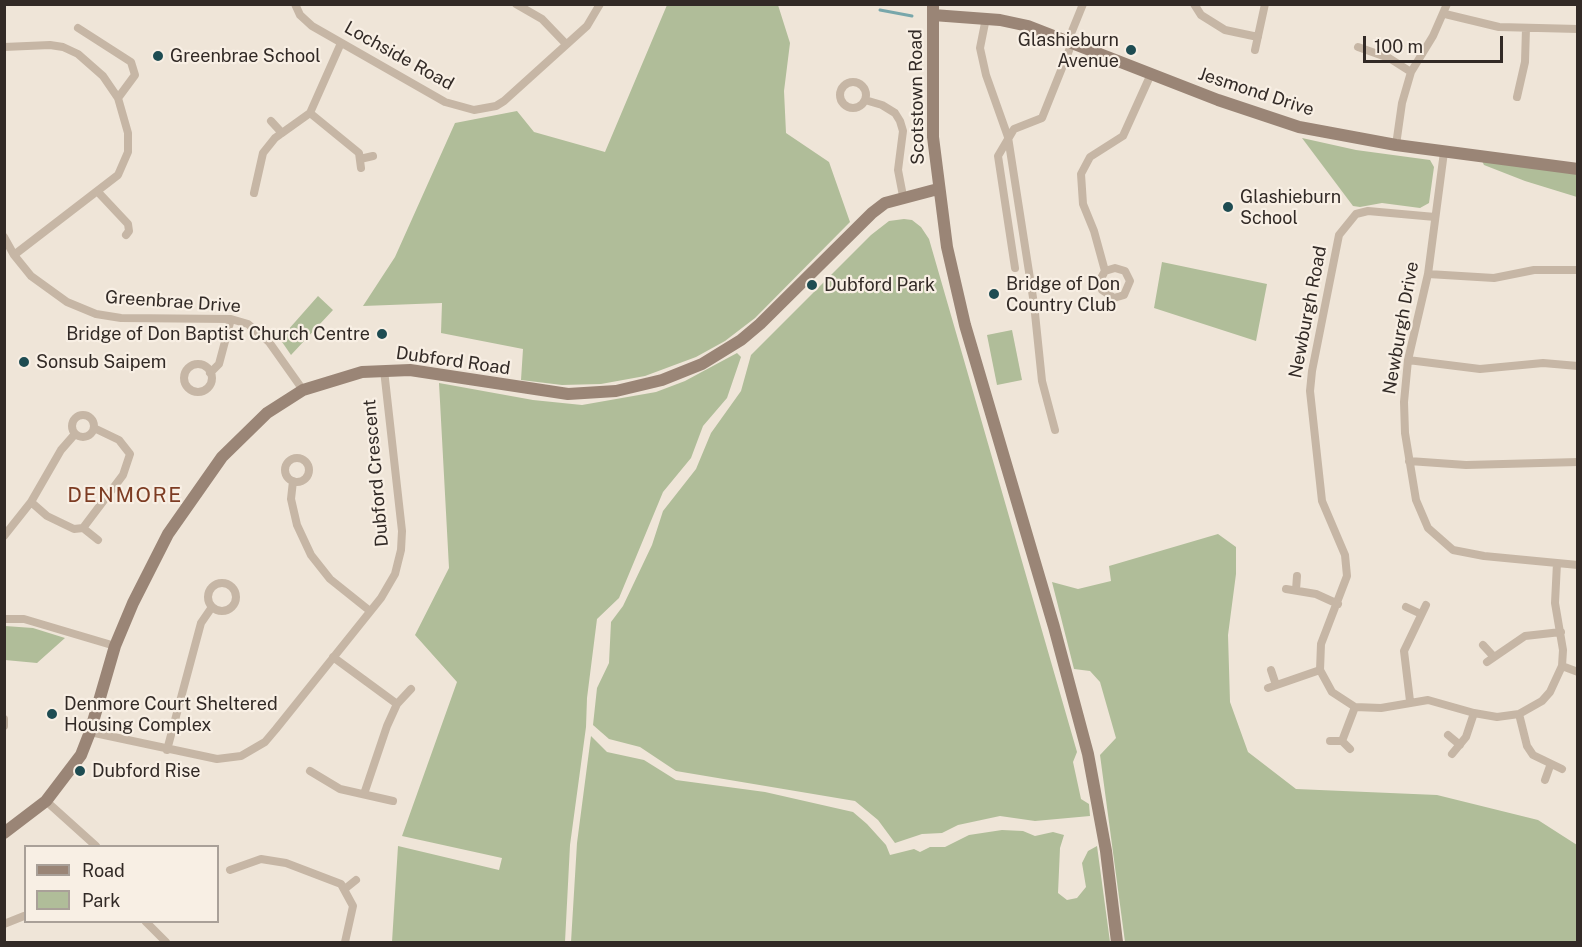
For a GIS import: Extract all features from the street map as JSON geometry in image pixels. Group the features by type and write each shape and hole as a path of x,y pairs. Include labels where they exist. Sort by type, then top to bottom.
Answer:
{"street":[{"name":"Lochside Road","path":"295,4 306,21 342,43 445,102 474,110 496,106 504,101 587,26 600,4"},
{"path":"516,4 542,19 566,44"},
{"path":"1015,268 998,159 1014,129 1042,118 1083,4"},
{"path":"1194,4 1201,15 1225,30 1258,37"},
{"path":"1255,50 1265,4"},
{"path":"1396,145 1402,103 1411,72 1446,9 1482,24 1578,29"},
{"name":"Jesmond Drive","path":"933,10 1028,26 1240,108 1299,127 1396,145 1578,169"},
{"name":"Scotstown Road","path":"933,10 933,126 938,189 954,285 1054,627 1088,754 1106,851 1117,942"},
{"path":"986,18 980,48 986,75 1008,137 1034,304 1042,381 1055,430"},
{"path":"78,28 131,62 135,75 118,98"},
{"path":"1517,97 1525,62 1526,28"},
{"path":"254,193 264,153 282,133 310,113 342,43"},
{"path":"4,47 63,47 90,64 118,98 126,125 128,152 118,175 14,255"},
{"path":"1358,47 1389,58 1411,72"},
{"path":"1105,271 1094,231 1083,204 1081,174 1090,157 1123,136 1151,74"},
{"path":"865,100 882,105 895,113 900,121 903,131 898,170 903,196"},
{"path":"310,113 351,144 358,153 361,164 373,156"},
{"path":"271,121 282,133"},
{"name":"Newburgh Drive","path":"1444,152 1428,274 1408,360 1404,402 1409,461 1416,500 1428,528 1453,550 1484,556 1578,565"},
{"name":"Dubford Road","path":"4,833 46,801 75,764 90,732 115,646 168,534 222,457 267,412 303,390 336,378 384,370 439,374 568,394 616,391 662,380 702,364 741,340 885,203 903,196 938,189"},
{"path":"98,192 128,224 129,231 126,235"},
{"name":"Newburgh Road","path":"1320,670 1321,644 1347,576 1345,555 1322,501 1310,391 1339,235 1356,214 1368,211 1382,210 1435,217"},
{"name":"Greenbrae Drive","path":"4,237 14,255 31,276 67,302 96,314 121,318 231,319 248,324 269,342 303,390"},
{"path":"1428,274 1494,278 1534,270 1578,270"},
{"path":"210,373 219,364 231,319"},
{"path":"1408,360 1480,369 1543,363 1578,366"},
{"name":"Dubford Crescent","path":"90,732 217,759 242,756 254,750 276,729 390,584 401,550 402,531 384,370"},
{"path":"75,434 72,424 79,415 91,418 94,428 119,440 130,454 123,475 83,528"},
{"path":"75,434 88,436 94,428"},
{"path":"4,536 31,502 61,450 75,434"},
{"path":"1409,461 1466,465 1578,462"},
{"path":"293,481 291,500 297,525 311,555 330,579 370,611"},
{"path":"31,502 47,516 65,525 83,528 98,540"},
{"path":"1271,670 1272,686 1320,670 1332,692 1355,707 1381,708 1410,701 1428,700 1497,717 1519,714 1542,701 1550,693 1562,666 1561,632 1555,603 1557,563"},
{"path":"1297,576 1291,590 1316,594 1338,604"},
{"path":"1410,701 1404,651 1426,605"},
{"path":"167,750 201,623 212,607"},
{"path":"1406,607 1421,614"},
{"path":"4,619 24,619 115,646"},
{"path":"1483,645 1491,660 1525,636 1561,632"},
{"path":"333,657 397,704"},
{"path":"1562,666 1578,672"},
{"path":"364,794 379,746 397,704 411,689"},
{"path":"1342,741 1355,707"},
{"path":"1452,754 1466,737 1474,713"},
{"path":"1519,714 1527,746 1533,755 1550,766 1562,769"},
{"path":"4,719 4,726"},
{"path":"1448,735 1460,745"},
{"path":"1330,741 1342,741 1350,749"},
{"path":"1545,780 1550,766"},
{"path":"310,771 340,789 393,801"},
{"path":"315,788 320,779"},
{"path":"46,801 95,845"},
{"path":"230,870 261,859 286,862 341,884 346,888 353,906 345,942"},
{"path":"346,888 356,880"},
{"path":"4,924 24,916"},
{"path":"147,923 155,939 166,942"}],"green space":[{"path":"667,5 778,5 790,43 784,91 786,133 829,162 850,222 755,318 725,341 696,357 645,376 601,384 562,385 521,380 523,349 441,333 442,303 363,306 395,257 455,123 517,111 534,132 605,152"},
{"path":"1302,138 1356,150 1430,160 1434,167 1429,203 1420,208 1382,203 1353,206"},
{"path":"1482,161 1577,174 1577,197 1525,181 1484,165"},
{"path":"912,220 921,227 929,239 1077,752 1073,762 1081,799 1089,804 1090,816 1035,821 1000,816 958,825 942,833 922,834 895,843 878,820 855,801 676,771 640,747 609,739 593,725 597,688 609,663 611,622 623,606 652,545 663,511 696,469 711,433 741,391 751,355 871,235 889,221"},
{"path":"1162,262 1267,284 1256,341 1154,308"},
{"path":"318,296 333,310 291,355 280,339"},
{"path":"1012,330 1022,380 997,385 987,335"},
{"path":"737,353 741,357 727,398 703,426 691,458 663,492 619,598 597,619 587,698 586,727 570,845 565,942 392,942 398,846 499,870 502,858 402,836 457,682 415,635 449,568 439,383 533,400 582,405 656,392 685,381"},
{"path":"1218,534 1236,547 1236,574 1228,635 1230,702 1248,752 1296,789 1437,795 1538,820 1577,845 1577,942 1125,942 1100,755 1116,738 1100,682 1090,671 1074,669 1052,582 1078,589 1111,581 1109,566"},
{"path":"5,626 33,628 65,638 37,663 5,660"},
{"path":"591,736 607,752 644,760 676,780 765,792 853,812 886,845 890,855 914,849 920,852 930,847 945,847 969,835 1002,830 1023,831 1035,836 1053,832 1064,835 1060,848 1058,893 1067,900 1077,898 1086,887 1082,863 1088,851 1097,846 1110,942 571,942 577,843"}],"waterway":[{"path":"880,10 912,16"}],"place":[{"name":"Glashieburn Avenue","path":"1131,50"},
{"name":"Greenbrae School","path":"158,56"},
{"name":"Glashieburn School","path":"1228,207"},
{"name":"Dubford Park","path":"812,285"},
{"name":"Bridge of Don Country Club","path":"994,294"},
{"name":"Bridge of Don Baptist Church Centre","path":"382,334"},
{"name":"Sonsub Saipem","path":"24,362"},
{"name":"Denmore Court Sheltered Housing Complex","path":"52,714"},
{"name":"Dubford Rise","path":"80,771"}],"district":[{"name":"DENMORE","path":"125,496"}]}
